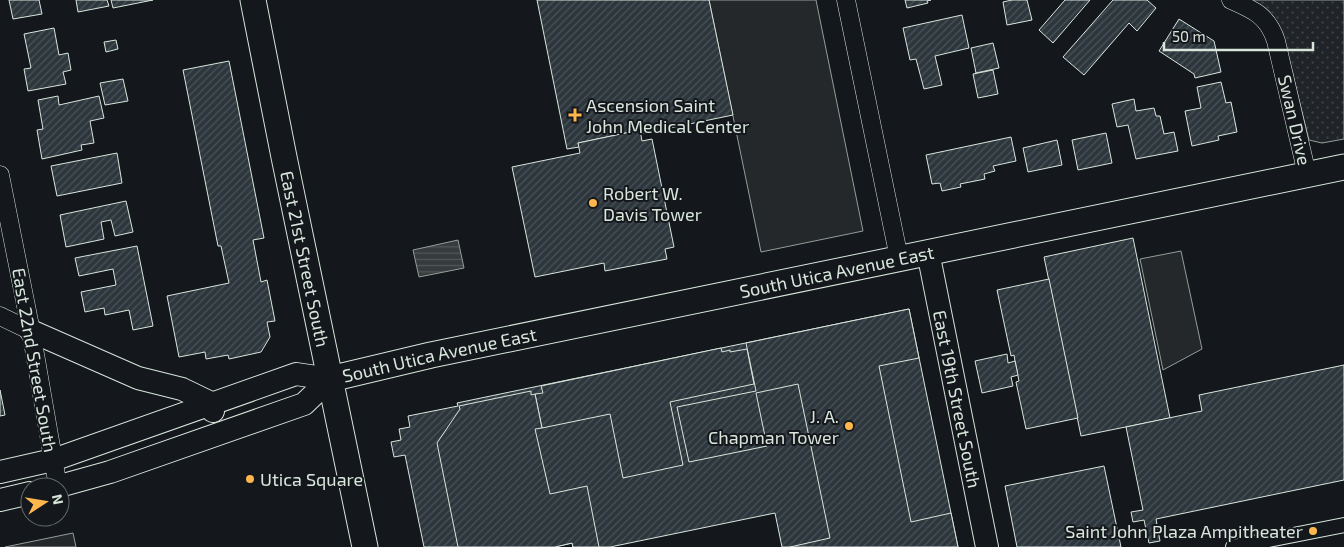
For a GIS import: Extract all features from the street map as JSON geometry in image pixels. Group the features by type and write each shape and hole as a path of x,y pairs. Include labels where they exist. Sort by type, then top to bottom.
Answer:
{"main road":[{"name":"East 21st Street South","path":"254,0 282,149 364,547"},
{"name":"South Utica Avenue East","path":"330,379 431,355 1344,167"}],"street":[{"path":"846,0 899,258"},
{"name":"Swan Drive","path":"1231,0 1261,16 1272,27 1307,174"},
{"name":"East 22nd Street South","path":"0,175 55,477"},
{"name":"East 19th Street South","path":"928,252 987,547"},
{"path":"0,316 138,378 182,389 211,403 222,433"},
{"name":"South Utica Avenue East","path":"0,472 52,460 296,374 330,379"},
{"name":"South Utica Avenue East","path":"70,483 110,472 304,404 330,379"},
{"path":"0,500 20,495"},
{"path":"1233,547 1344,525"}],"shaded area":[{"path":"709,0 816,0 863,231 761,252"},
{"path":"1251,0 1344,0 1344,139 1322,143 1309,140 1283,35 1273,16 1261,5"},
{"path":"458,240 464,268 419,277 413,250"},
{"path":"1181,251 1202,349 1163,370 1140,259"},
{"path":"73,533 76,547 5,547"}],"building":[{"path":"9,0 39,0 42,14 13,19"},
{"path":"76,0 107,0 109,6 78,12"},
{"path":"111,0 153,0 113,8"},
{"path":"537,0 709,0 733,115 641,134 640,130 578,143 579,147 567,149"},
{"path":"905,0 931,0 927,1 928,3 907,8"},
{"path":"1027,0 1032,20 1007,25 1003,2"},
{"path":"1065,0 1090,0 1053,43 1039,30"},
{"path":"1113,0 1147,0 1156,8 1137,31 1129,23 1084,75 1063,57"},
{"path":"962,15 969,48 935,56 942,85 924,89 916,59 910,60 903,28"},
{"path":"1179,19 1214,41 1221,72 1195,78 1194,74 1159,51"},
{"path":"54,28 59,55 68,53 71,70 63,72 66,84 28,91 24,69 31,68 24,34"},
{"path":"116,40 118,49 106,52 104,42"},
{"path":"993,43 999,68 976,73 971,48"},
{"path":"229,61 264,238 253,240 261,282 267,280 275,321 267,322 270,337 261,352 229,359 228,355 206,359 205,352 179,357 167,296 229,283 221,246 218,246 183,70"},
{"path":"993,70 998,94 978,98 973,74"},
{"path":"123,79 128,101 105,105 100,83"},
{"path":"1221,82 1226,103 1231,102 1237,132 1218,136 1219,140 1192,146 1185,111 1201,108 1197,87"},
{"path":"58,96 59,105 99,96 104,118 90,121 94,143 81,145 82,150 42,159 37,130 43,129 38,100"},
{"path":"1134,99 1136,111 1154,108 1156,116 1160,116 1164,134 1174,132 1178,151 1136,159 1128,125 1117,127 1112,104"},
{"name":"Robert W. Davis Tower","path":"640,130 642,141 652,139 674,247 665,249 667,259 605,271 604,263 535,277 512,167 580,153 578,143"},
{"path":"1106,133 1112,163 1078,170 1072,140"},
{"path":"1011,137 1016,161 993,166 995,171 984,174 985,179 960,184 961,187 942,191 940,183 932,184 926,155"},
{"path":"1057,140 1062,165 1028,172 1023,148"},
{"path":"117,153 122,183 57,196 51,166"},
{"path":"126,201 133,232 115,236 111,220 101,222 104,239 66,247 60,215"},
{"path":"1133,238 1170,418 1081,436 1044,257"},
{"path":"137,246 153,326 133,330 129,310 105,315 104,308 85,312 81,292 116,285 113,269 79,276 75,258"},
{"path":"1049,279 1078,418 1026,429 1016,382 1019,381 1014,355 1011,356 997,290"},
{"path":"909,309 958,547 782,547 775,513 610,547 573,547 572,543 555,547 424,547 405,455 394,457 391,442 401,440 399,429 410,427 408,416 458,406 457,403"},
{"name":"J. A. Chapman Tower","path":"909,309 919,358 879,366 911,522 951,513 958,547 790,547 830,538 798,384 756,393 767,446 689,462 677,407 756,391 746,343"},
{"path":"721,348 722,352 747,349 754,384 670,402 683,465 623,478 610,414 542,428 535,394 543,393 541,386"},
{"path":"1007,354 1008,363 1015,361 1018,375 1011,377 1013,386 982,393 975,361"},
{"path":"1344,365 1344,480 1156,519 1160,541 1149,543 1144,520 1133,522 1131,512 1143,510 1126,427 1202,411 1199,395"},
{"path":"0,390 5,415 0,416"},
{"path":"531,391 531,395 535,394 542,428 535,429 550,494 587,486 599,547 573,547 572,543 555,547 458,547 437,443 460,409 459,406"},
{"path":"1104,466 1121,547 1017,547 1005,486"}],"place":[{"name":"Ascension Saint John Medical Center","path":"575,115"},
{"name":"Robert W. Davis Tower","path":"593,203"},
{"name":"J. A. Chapman Tower","path":"849,426"},
{"name":"Utica Square","path":"250,479"},
{"name":"Saint John Plaza Ampitheater","path":"1313,531"}]}
